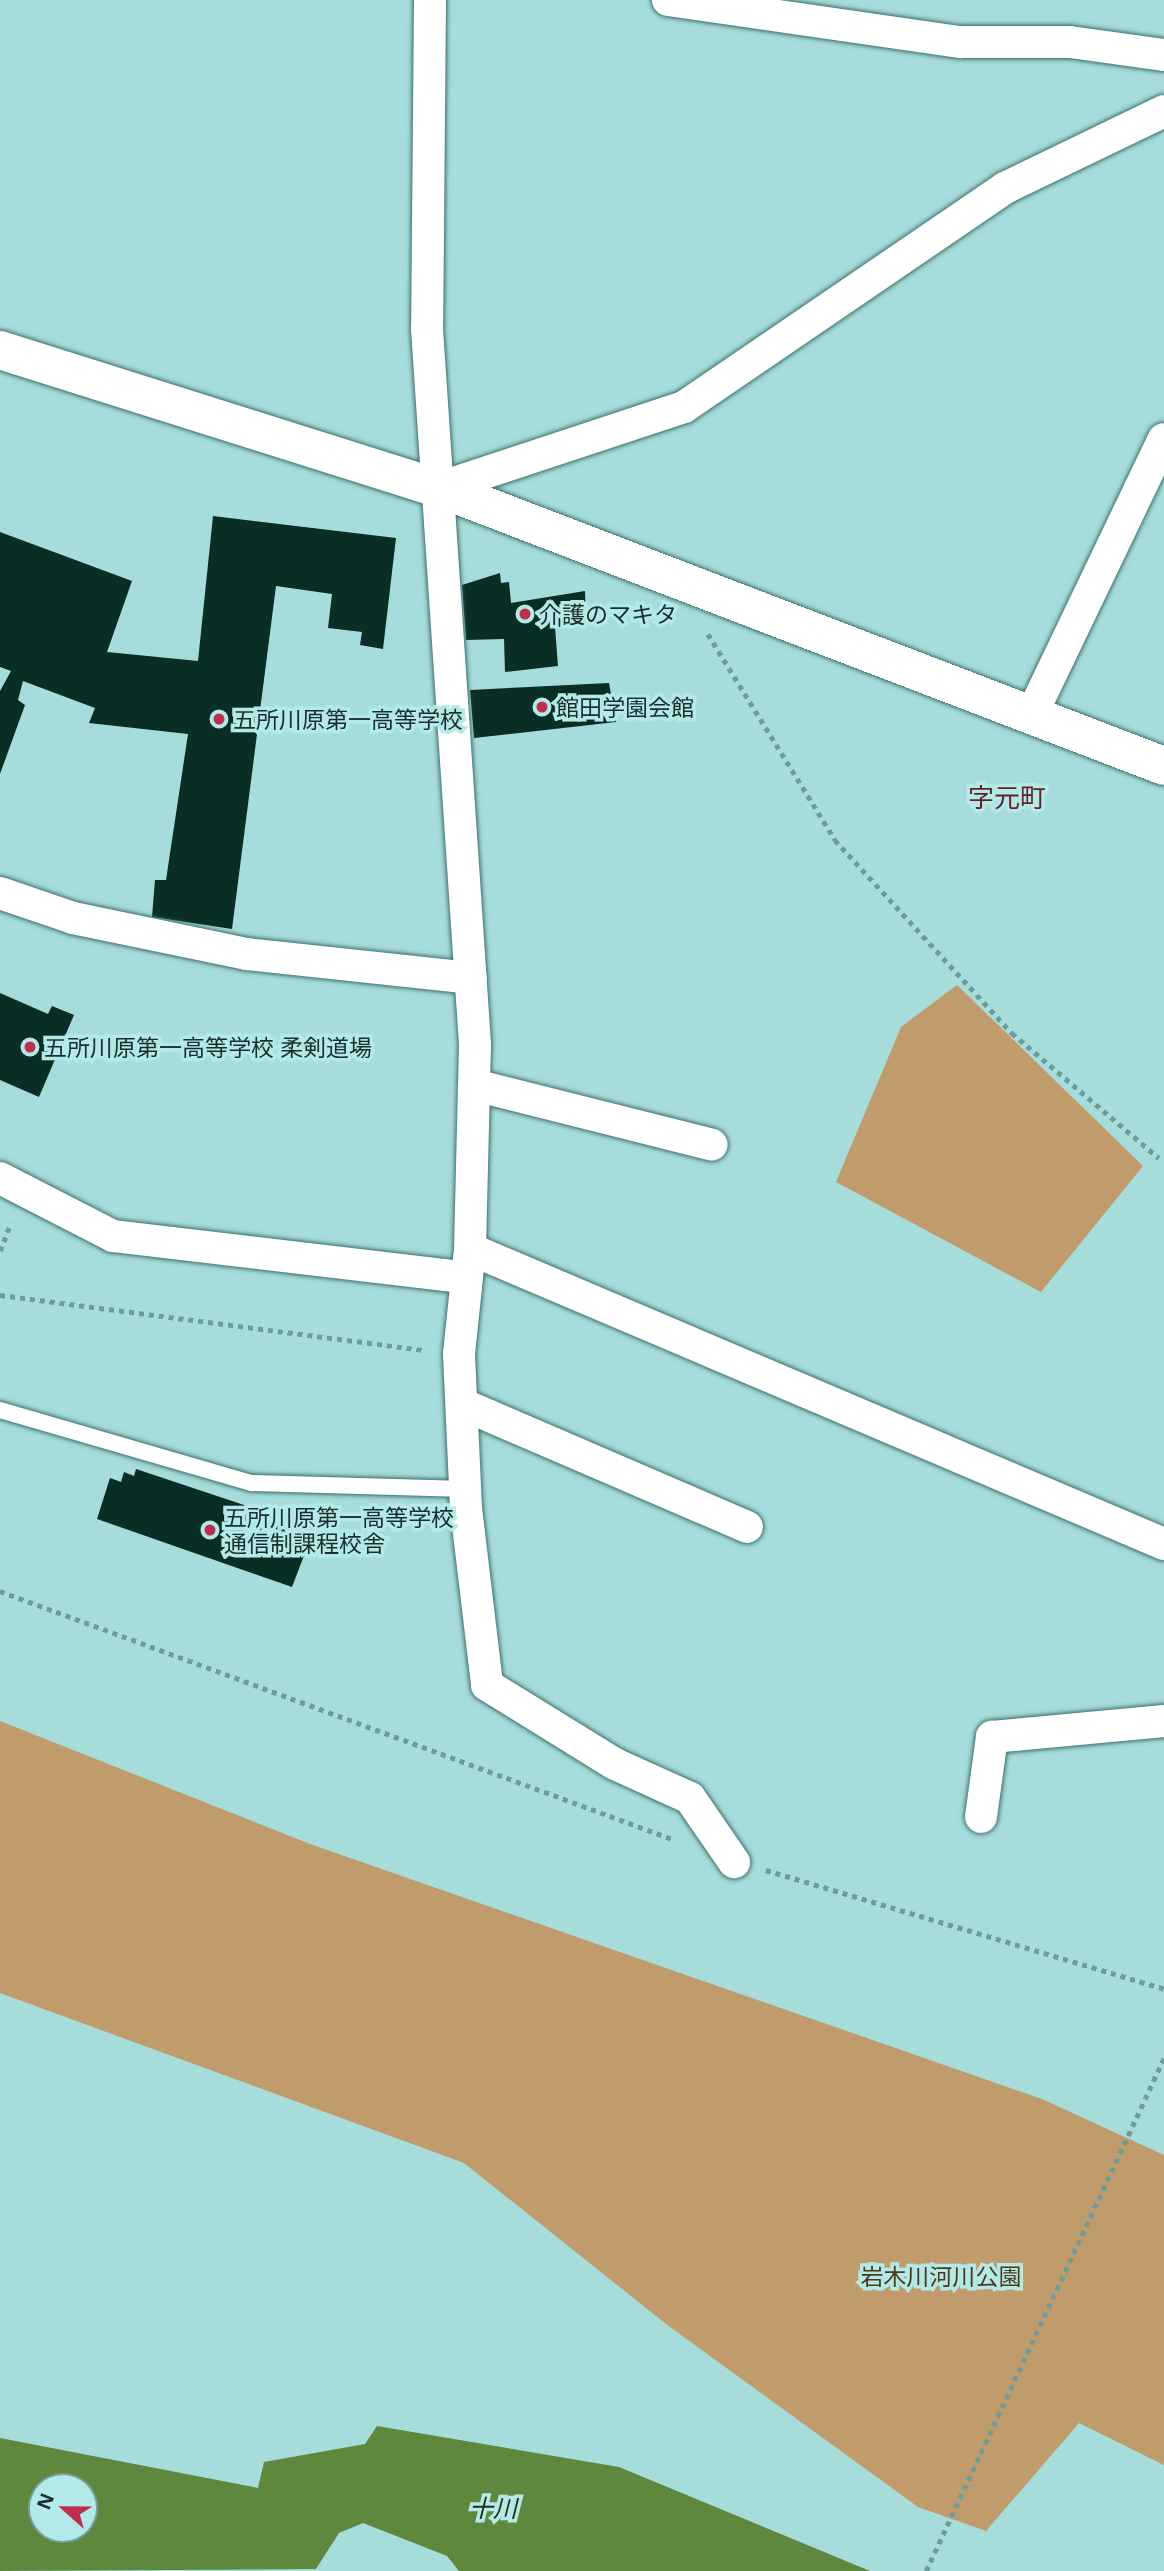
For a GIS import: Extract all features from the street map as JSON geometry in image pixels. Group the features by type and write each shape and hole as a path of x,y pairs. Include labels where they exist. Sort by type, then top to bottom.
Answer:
{"street":[{"path":"430,0 426,329 471,978 474,1085 467,1263 459,1354 467,1489 487,1685 615,1764 690,1798 734,1861"},
{"path":"668,0 961,42 1070,42 1164,55"},
{"path":"439,488 684,407 1005,188 1164,111"},
{"path":"0,350 439,488 1164,766"},
{"path":"1031,716 1164,439"},
{"path":"0,893 73,918 247,954 471,978"},
{"path":"474,1085 712,1145"},
{"path":"0,1178 113,1236 467,1263 1164,1544"},
{"path":"464,1405 747,1527"},
{"path":"981,1816 992,1737 1164,1721"}],"lane":[{"path":"0,1410 252,1483 467,1489"}],"path":[{"path":"702,625 835,840 1012,1033 1159,1158"},
{"path":"0,1295 459,1354"},
{"path":"0,1591 734,1861 1164,1989"},
{"path":"926,2571 1164,2057"}],"green space":[{"path":"957,985 1143,1166 1041,1292 836,1182 901,1027"},
{"name":"岩木川河川公園","path":"0,1721 310,1844 1042,2099 1164,2155 1164,2465 1079,2423 986,2531 918,2507 666,2324 464,2163 0,1993"}],"water":[{"name":"十川","path":"377,2426 619,2467 870,2571 459,2571 447,2556 363,2523 339,2533 316,2569 0,2571 0,2438 258,2488 264,2462 365,2444"}],"building":[{"name":"五所川原第一高等学校","path":"213,516 396,538 383,649 360,645 362,632 328,628 332,594 276,586 232,929 152,917 155,880 166,880 188,734 89,723 95,708 23,681 18,700 25,705 0,774 0,691 11,671 0,667 0,532 132,581 107,652 198,661"},
{"name":"介護のマキタ","path":"500,573 501,583 509,582 511,603 585,591 586,625 555,627 558,666 505,672 504,639 466,640 462,585"},
{"name":"館田学園会館","path":"609,683 616,722 474,738 470,690"},
{"name":"五所川原第一高等学校 柔剣道場","path":"0,993 48,1014 52,1006 74,1015 39,1097 0,1080"},
{"name":"五所川原第一高等学校 通信制課程校舎","path":"136,1469 295,1522 289,1538 308,1545 292,1587 97,1519 110,1478 121,1482 124,1472 134,1476"}],"place":[{"name":"介護のマキタ","path":"525,614"},
{"name":"館田学園会館","path":"542,707"},
{"name":"五所川原第一高等学校","path":"219,719"},
{"name":"五所川原第一高等学校 柔剣道場","path":"30,1047"},
{"name":"五所川原第一高等学校 通信制課程校舎","path":"210,1530"}],"district":[{"name":"字元町","path":"1007,798"}]}
